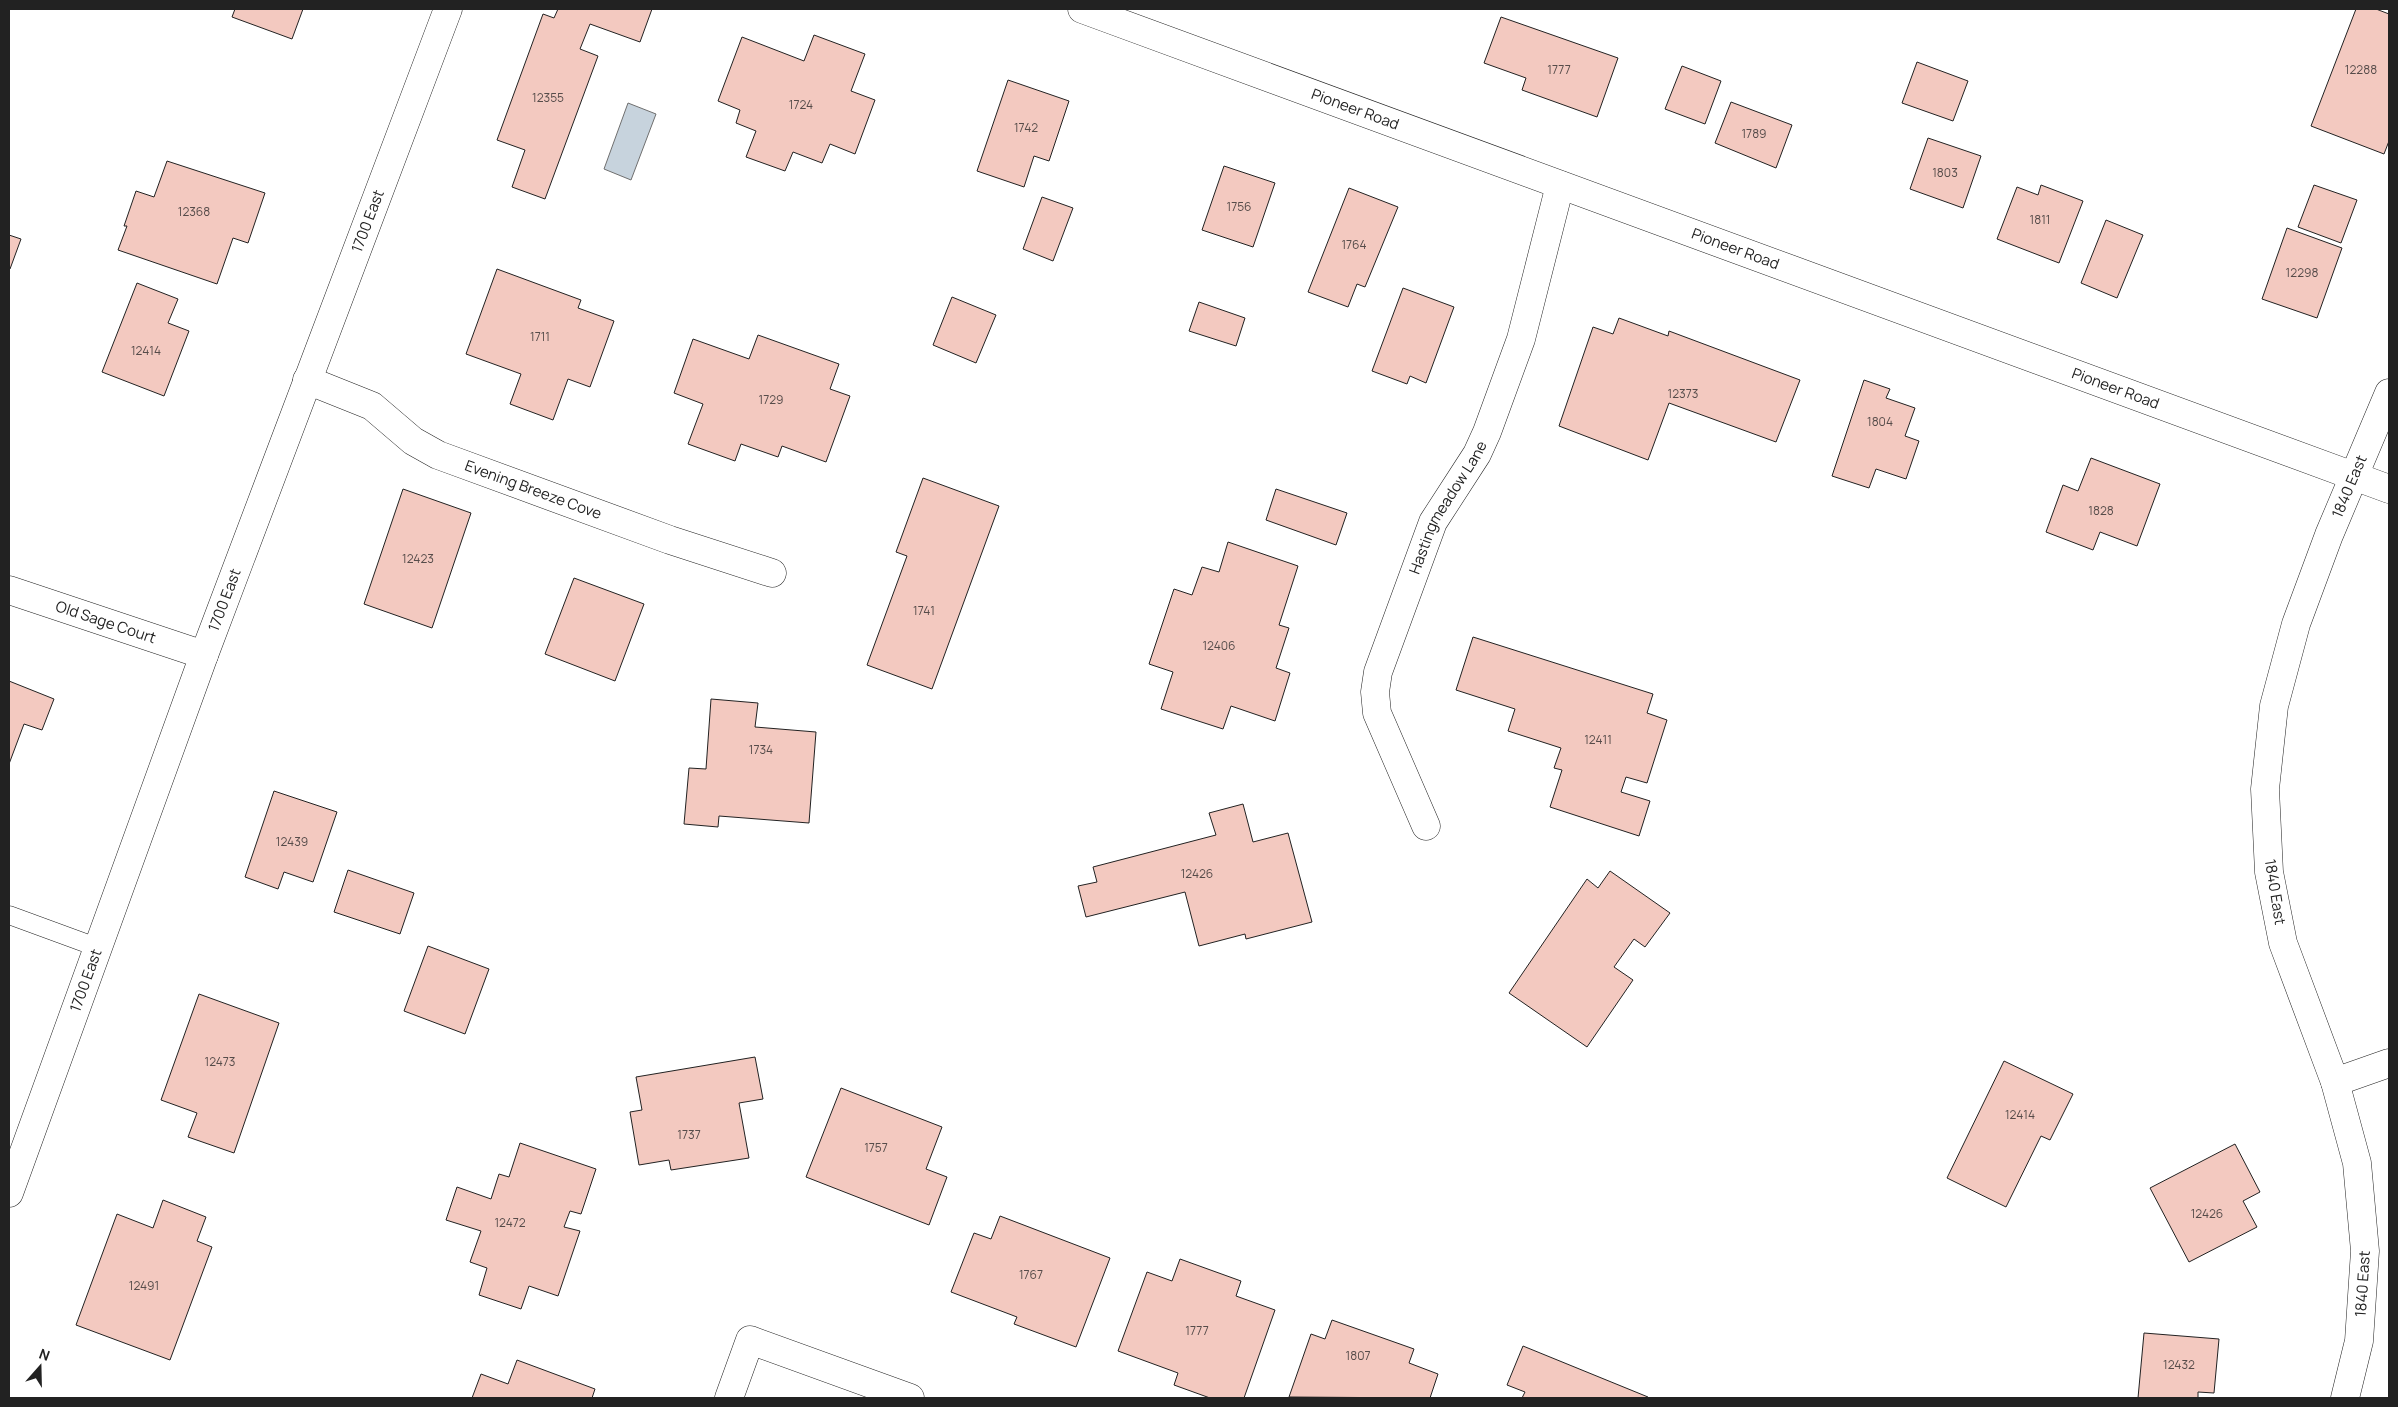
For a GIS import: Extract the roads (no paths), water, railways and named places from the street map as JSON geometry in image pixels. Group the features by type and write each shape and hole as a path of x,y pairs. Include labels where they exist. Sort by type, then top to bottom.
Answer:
{"street":[{"name":"1700 East","path":"9,1193 204,655 448,9"},
{"name":"Pioneer Road","path":"1082,9 2389,489"},
{"name":"Hastingmeadow Lane","path":"1426,826 1377,713 1375,692 1378,672 1433,522 1478,454 1487,432 1521,339 1560,185"},
{"name":"Evening Breeze Cove","path":"308,380 372,406 413,441 438,455 670,540 772,573"},
{"name":"1840 East","path":"2345,1398 2359,1341 2365,1251 2358,1162 2335,1082 2283,943 2269,872 2265,789 2274,706 2296,624 2329,535 2389,393"},
{"name":"Old Sage Court","path":"9,590 204,655"},
{"path":"2335,1082 2389,1063"},
{"path":"729,1398 750,1340 910,1398"}],"lane":[{"path":"9,915 99,948"}]}
